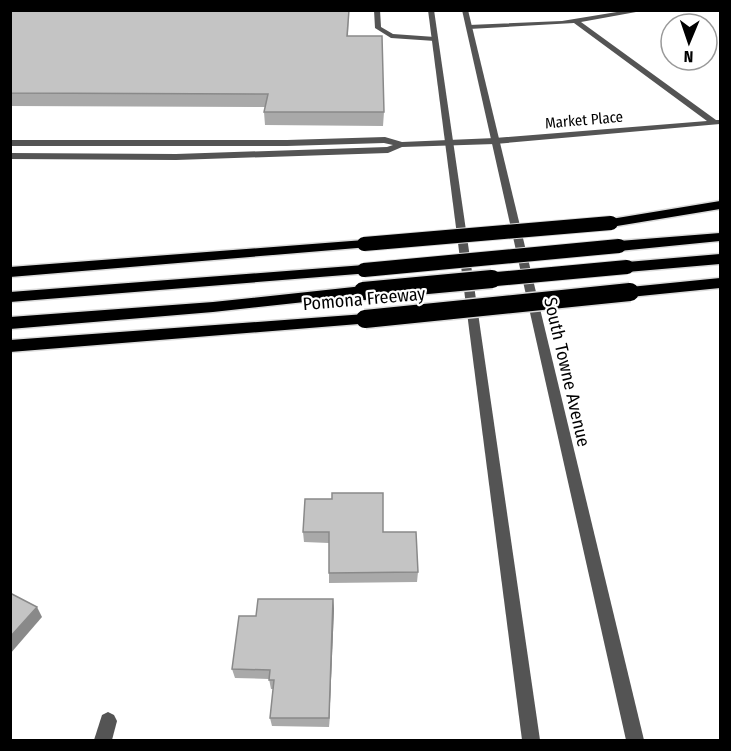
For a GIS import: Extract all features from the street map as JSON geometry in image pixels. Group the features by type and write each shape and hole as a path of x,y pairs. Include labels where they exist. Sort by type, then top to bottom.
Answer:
{"highway":[{"path":"611,223 720,205"},
{"path":"10,272 720,214"},
{"path":"10,297 364,270 720,237"},
{"path":"10,323 190,309 720,259"},
{"name":"Pomona Freeway","path":"10,346 365,319 720,284"},
{"path":"630,292 720,292"}],"street":[{"path":"377,10 378,28 391,36 435,39"},
{"path":"430,10 531,741"},
{"name":"South Towne Avenue","path":"465,10 635,741"},
{"path":"469,27 562,23 644,10"},
{"path":"577,19 717,122"},
{"name":"Market Place","path":"401,145 495,141 717,122"},
{"path":"10,143 287,143 385,140 401,145"},
{"path":"10,156 176,157 388,150 401,145"},
{"path":"103,741 108,721"}],"building":[{"path":"10,10 349,10 347,36 382,36 384,112 264,112 268,94 10,93"},
{"path":"332,493 383,493 383,532 416,532 418,572 329,573 329,532 303,532 305,499 332,499"},
{"path":"10,593 37,607 10,637"},
{"path":"258,599 333,599 329,718 270,718 274,680 269,680 270,670 232,669 239,616 256,616"}]}
